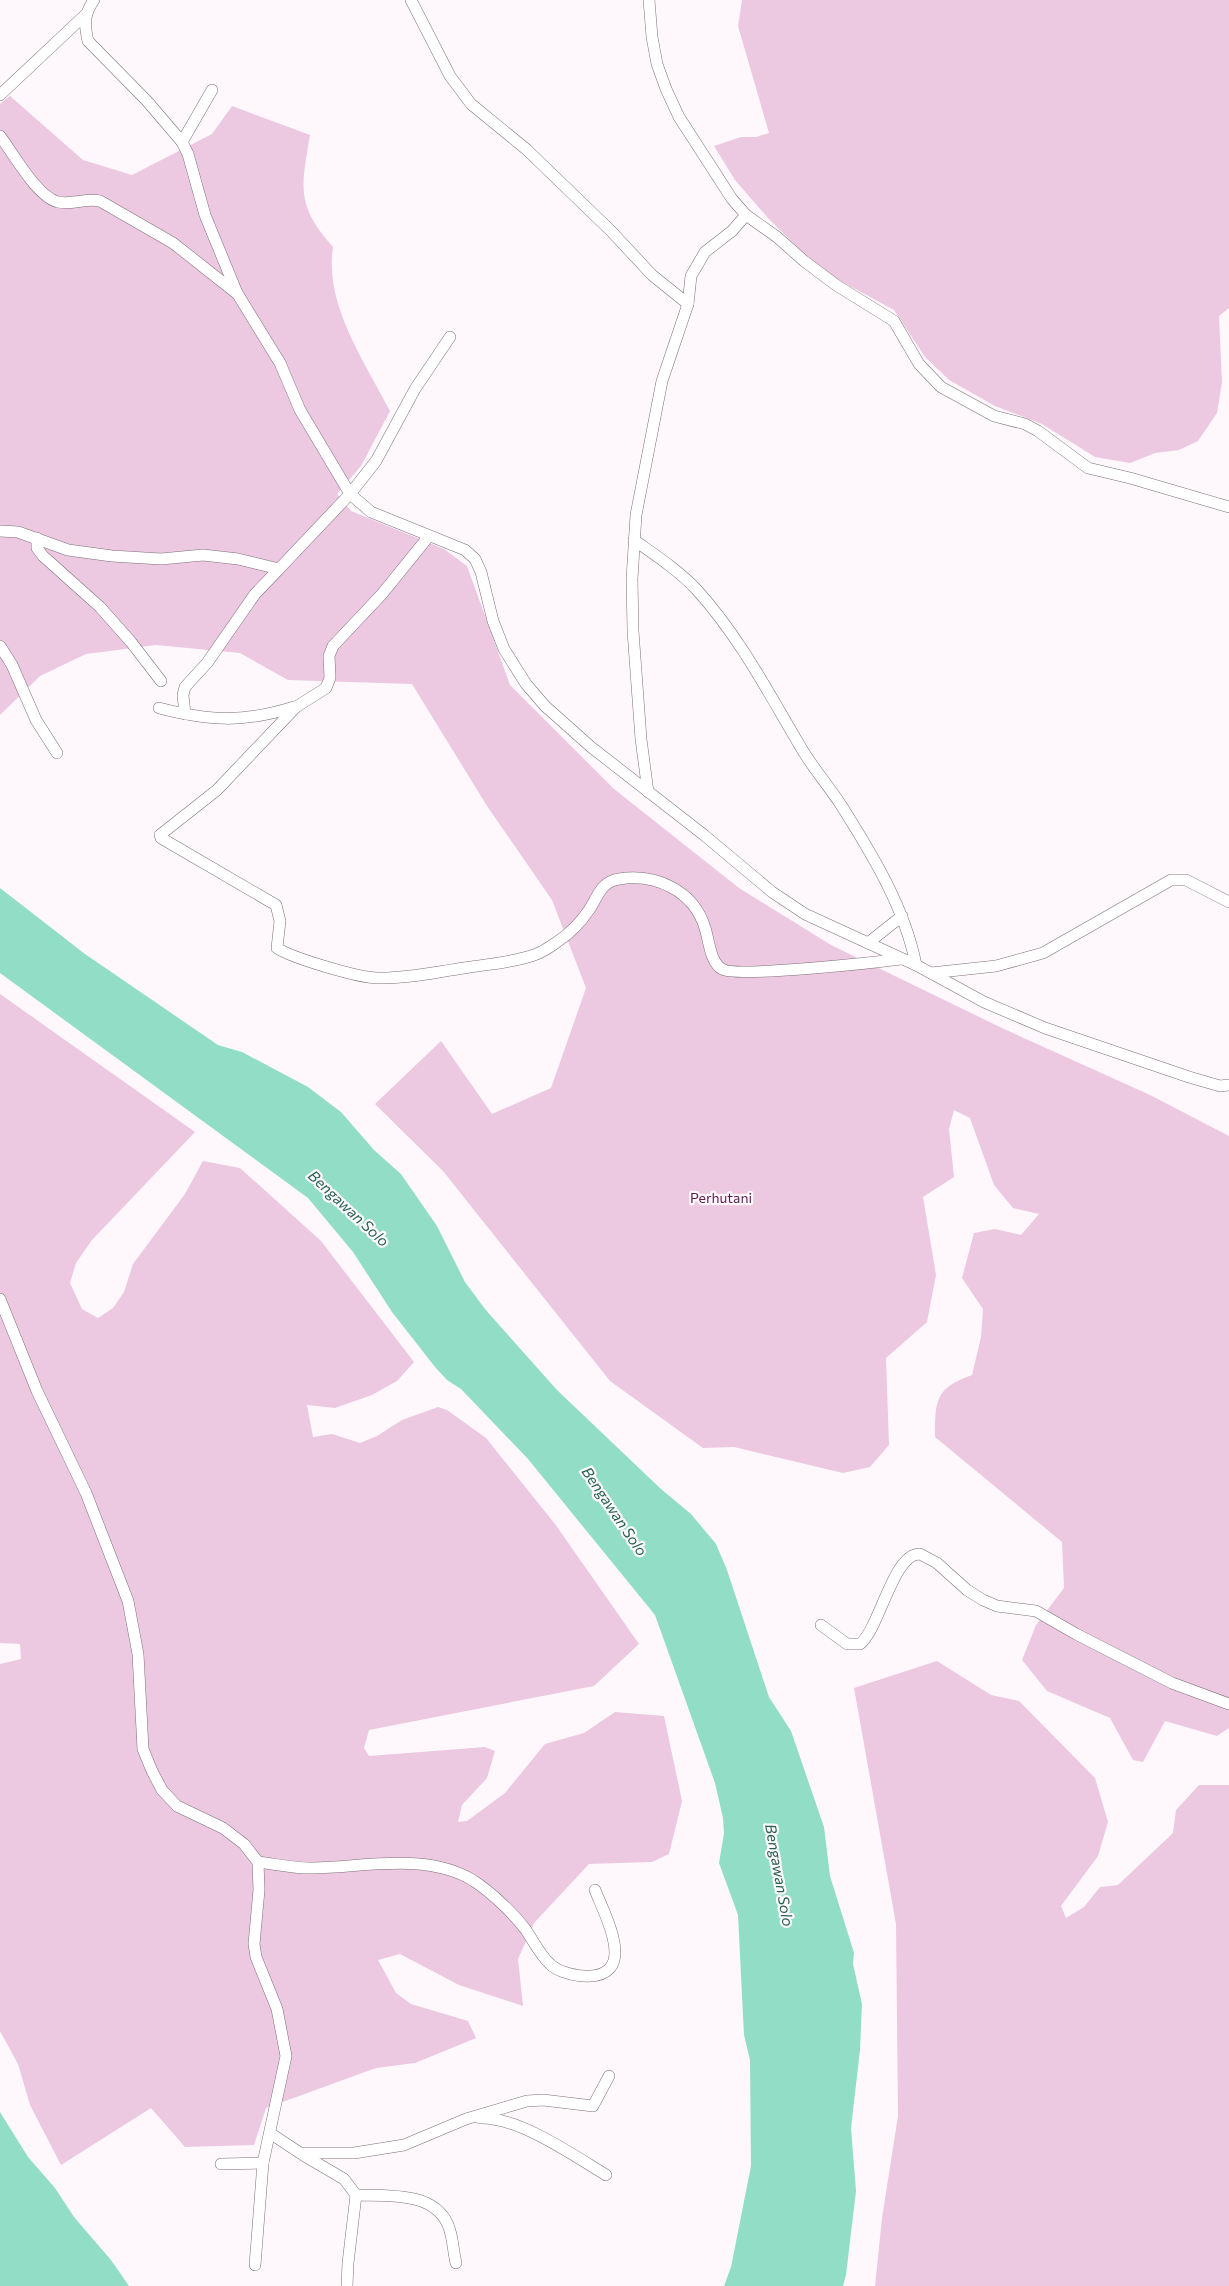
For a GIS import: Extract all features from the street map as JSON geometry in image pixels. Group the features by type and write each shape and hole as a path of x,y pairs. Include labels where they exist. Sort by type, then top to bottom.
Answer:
{"street":[{"path":"0,95 85,14 94,0"},
{"path":"412,0 450,76 471,104 526,149 611,230 652,274 688,304"},
{"path":"649,0 652,37 657,64 666,89 679,117 720,182 746,215 777,237 836,285 894,321 919,364 941,387 994,416 1019,422 1038,431 1088,468 1130,478 1229,508"},
{"path":"85,14 85,29 88,41 147,100 182,142 188,154 206,215 237,293 280,363 300,410 350,494 372,512 465,550 475,558 481,572 493,621 504,649 526,684 545,706 592,747 704,835 772,892 805,914 916,965 984,1002 1074,1039 1220,1086 1229,1085"},
{"path":"182,142 212,90"},
{"path":"0,136 34,184 48,197 57,202 68,203 92,199 100,200 173,243 237,293"},
{"path":"648,792 641,739 633,631 636,515 662,381 688,304 691,276 700,259 732,231 746,215"},
{"path":"185,714 183,695 185,687 207,663 255,594 350,494 382,452 415,389 450,337"},
{"path":"0,531 18,532 68,550 112,556 161,559 203,555 238,559 279,569"},
{"path":"429,536 406,566 333,646 329,656 330,678 326,688 296,707 217,790 160,835 161,838 200,863 276,905 280,917 276,943 279,950 322,965 378,978 517,960 540,953 560,940 589,910 604,885 618,879 641,878 665,884 693,903 705,926 715,962 725,971 738,973 902,959"},
{"path":"37,538 37,548 100,607 131,642 161,681"},
{"path":"634,540 675,570 695,588 746,654 801,748 841,805 902,916 912,942 916,965"},
{"path":"0,646 12,665 36,720 57,753"},
{"path":"158,708 211,719 244,719 296,707"},
{"path":"931,973 996,966 1024,960 1043,953 1171,880 1186,880 1229,902"},
{"path":"868,943 902,916"},
{"path":"0,1299 37,1391 86,1493 128,1601 138,1654 143,1749 152,1772 162,1790 177,1806 230,1833 250,1849 258,1862 259,1890 254,1944 256,1957 277,2009 285,2050 263,2163 254,2265"},
{"path":"821,1626 847,1644 860,1644 873,1627 900,1570 913,1556 920,1554 937,1563 960,1584 983,1600 998,1606 1036,1611 1076,1634 1172,1683 1229,1704"},
{"path":"258,1862 312,1868 398,1863 454,1871 476,1883 518,1921 550,1965 560,1971 575,1974 602,1974 610,1968 615,1958 614,1943 595,1890"},
{"path":"300,2153 354,2153 396,2147 466,2119 535,2099 593,2106 609,2076"},
{"path":"466,2119 492,2118 506,2121 564,2150 606,2175"},
{"path":"270,2133 344,2179 356,2195 347,2286"},
{"path":"221,2164 263,2163"},
{"path":"356,2195 406,2197 436,2208 449,2228 456,2263"}],"green space":[{"path":"742,0 1229,0 1229,308 1219,316 1222,382 1217,413 1198,441 1179,450 1155,453 1130,463 1095,457 1042,424 995,406 949,380 925,357 894,310 837,279 806,256 768,218 735,180 714,146 741,137 756,137 769,133 738,26"},
{"name":"Perhutani","path":"10,96 83,160 132,175 212,134 232,106 310,135 304,183 307,207 321,232 333,247 332,269 340,311 359,353 390,411 361,466 337,494 351,511 444,549 467,566 510,685 614,789 739,888 831,945 1004,1029 1150,1095 1229,1136 1229,1728 1217,1736 1165,1721 1143,1762 1133,1760 1110,1718 1047,1691 1022,1660 1036,1625 1064,1588 1062,1542 935,1437 937,1405 940,1397 951,1385 972,1375 981,1337 983,1309 962,1278 974,1233 995,1229 1021,1235 1039,1214 1013,1208 994,1185 970,1118 954,1110 949,1129 954,1177 923,1197 936,1275 927,1322 886,1358 889,1445 870,1467 843,1473 734,1447 703,1448 610,1381 443,1171 375,1104 441,1041 492,1114 551,1088 586,988 552,900 487,806 412,684 288,680 240,653 156,645 86,654 40,676 0,715 0,104"},
{"path":"0,994 195,1132 92,1240 76,1263 70,1283 82,1309 98,1318 113,1308 124,1292 133,1264 185,1194 203,1161 240,1168 321,1241 414,1362 397,1381 372,1395 335,1408 307,1405 313,1437 332,1434 360,1443 377,1436 402,1420 438,1407 447,1410 486,1438 555,1524 639,1644 594,1686 369,1730 364,1748 369,1756 485,1747 495,1751 487,1778 462,1805 458,1822 467,1821 505,1793 545,1744 584,1733 615,1712 664,1716 682,1801 669,1854 652,1862 589,1864 534,1923 518,1959 523,2006 459,1985 400,1954 378,1960 396,1993 411,2004 468,2021 476,2038 415,2063 376,2068 266,2108 254,2145 185,2147 151,2108 61,2165 30,2105 18,2064 0,2031 0,1664 21,1659 20,1644 0,1643"},
{"path":"937,1661 991,1695 1019,1701 1095,1778 1108,1822 1098,1856 1061,1906 1066,1918 1084,1907 1100,1887 1118,1885 1173,1833 1176,1810 1199,1785 1229,1785 1229,2286 875,2286 882,2218 898,2116 896,1924 854,1688"}],"water":[{"name":"Bengawan Solo","path":"0,888 85,954 218,1045 242,1052 308,1087 341,1112 374,1150 401,1174 437,1226 465,1282 485,1309 557,1390 661,1489 691,1514 716,1544 727,1570 769,1697 791,1731 824,1827 830,1876 854,1953 853,1964 862,2004 860,2050 851,2128 856,2191 843,2286 724,2286 731,2267 751,2166 750,2060 744,2035 738,1915 719,1863 724,1833 723,1818 715,1783 655,1615 528,1459 461,1389 447,1380 435,1367 392,1312 353,1252 308,1198 0,973"},
{"path":"0,2112 28,2157 55,2188 74,2217 111,2260 129,2286 0,2286"}]}
